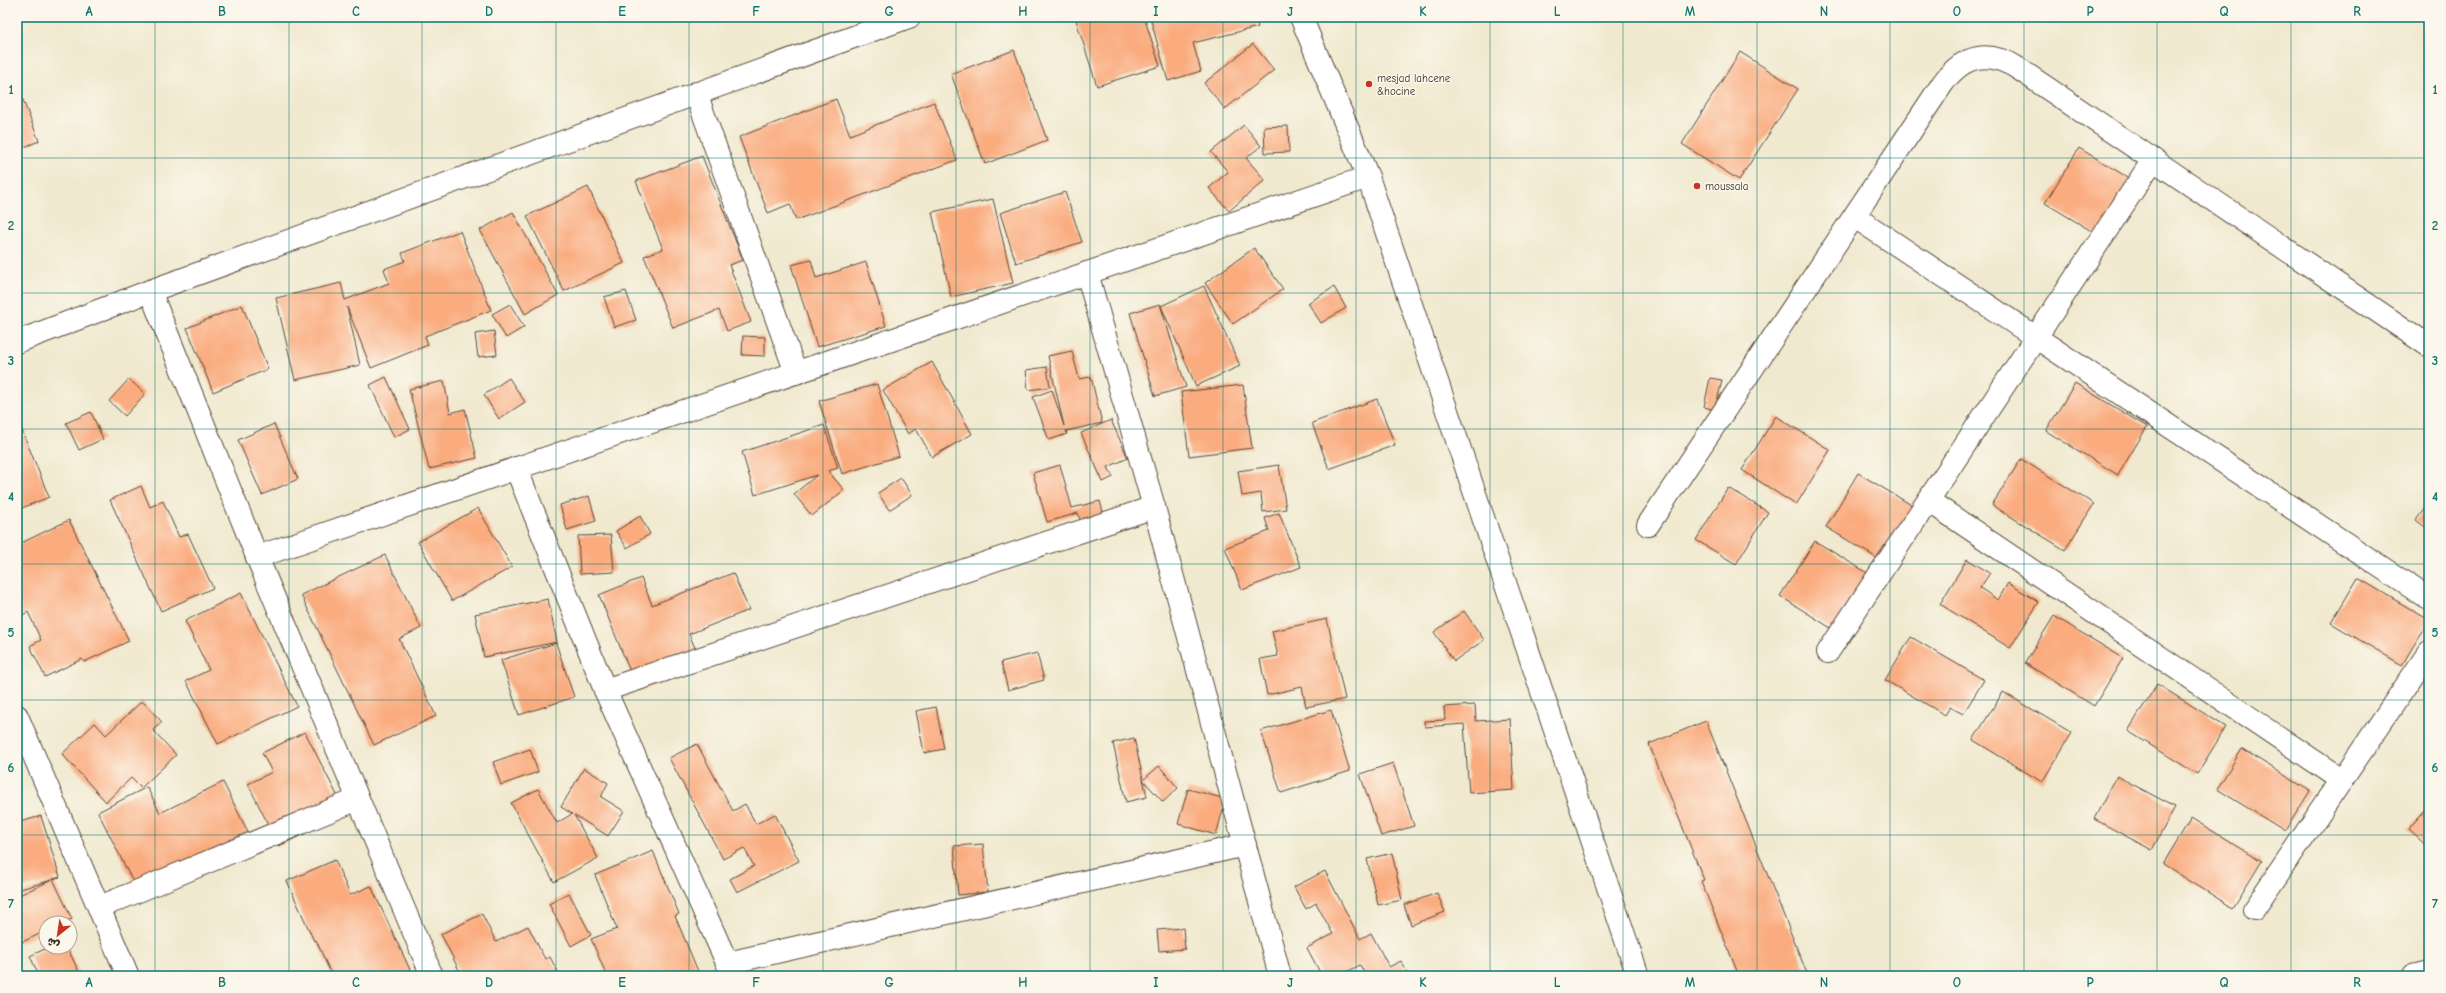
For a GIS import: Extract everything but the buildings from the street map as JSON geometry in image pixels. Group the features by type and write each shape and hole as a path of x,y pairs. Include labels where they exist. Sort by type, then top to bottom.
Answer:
{"street":[{"path":"17,342 150,291 909,17"},
{"path":"1301,17 1368,177 1638,976"},
{"path":"1648,526 1951,71 1963,63 1977,58 1992,57 2006,61 2429,346"},
{"path":"696,93 796,373"},
{"path":"1828,652 2037,338 2153,160"},
{"path":"257,557 1368,177"},
{"path":"1855,217 2429,599"},
{"path":"1087,272 1154,507 1280,976"},
{"path":"150,291 257,557 432,976"},
{"path":"516,468 605,690 731,970 1244,845"},
{"path":"1929,501 2342,780"},
{"path":"605,690 1154,507"},
{"path":"2254,909 2429,652"},
{"path":"17,716 100,907 128,976"},
{"path":"100,907 358,799"},
{"path":"2413,976 2429,972"}],"place":[{"name":"mesjad lahcene &hocine","path":"1369,84"},
{"name":"moussala","path":"1697,186"}]}
